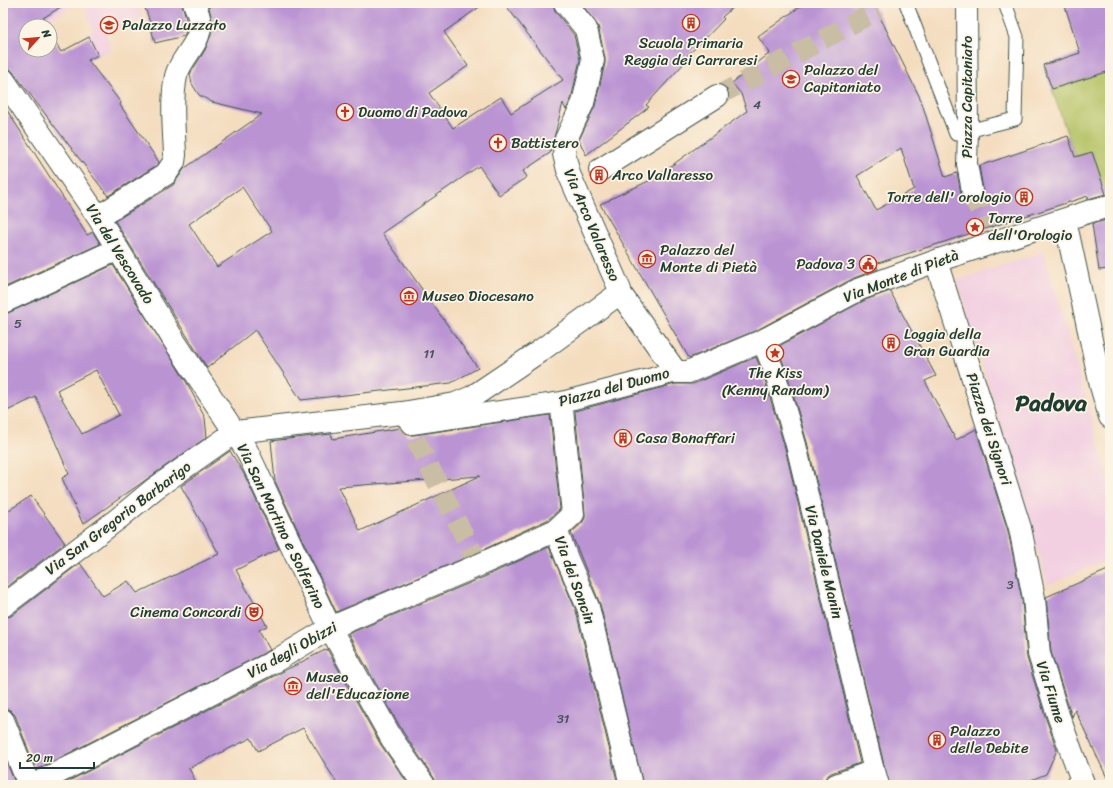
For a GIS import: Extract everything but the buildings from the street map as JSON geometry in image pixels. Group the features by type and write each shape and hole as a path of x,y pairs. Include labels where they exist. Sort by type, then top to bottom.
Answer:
{"street":[{"path":"98,218 166,174 174,162 173,100 176,75 195,42 201,24 194,3"},
{"name":"Via Arco Valaresso","path":"565,3 586,29 594,60 583,103 566,139 564,154 569,174 620,293"},
{"name":"Piazza Capitaniato","path":"967,3 967,164 972,192"},
{"name":"Via del Vescovado","path":"3,79 98,218 175,342 235,432"},
{"path":"595,174 717,96"},
{"name":"Via Monte di Pietà","path":"676,372 688,372 762,340 860,289 936,261 1110,206"},
{"path":"1065,220 1106,385 1110,417"},
{"path":"3,302 118,249"},
{"name":"Piazza dei Signori","path":"936,261 1020,528 1034,598"},
{"path":"235,432 402,413 455,404 472,397 540,351 620,293"},
{"name":"Piazza del Duomo","path":"402,413 412,424 562,405 676,372 620,293"},
{"name":"Via Daniele Manin","path":"762,340 775,373 796,445 876,778"},
{"name":"Via dei Soncin","path":"562,405 573,514 556,530 566,560 588,607 631,785"},
{"name":"Via San Gregorio Barbarigo","path":"3,606 119,518 154,489 235,432"},
{"name":"Via San Martino e Solferino","path":"235,432 247,451 330,628 392,739 424,785"},
{"name":"Via degli Obizzi","path":"34,785 277,660 330,628 479,565 556,530"},
{"name":"Via Fiume","path":"1034,598 1039,654 1058,715 1084,784"},
{"path":"3,720 29,785"},
{"path":"836,785 876,778"}],"lane":[{"path":"906,3 956,134 1015,120 1017,37 1005,3"}],"shaded area":[{"path":"41,3 77,3 53,18 43,18 48,15"},
{"name":"Palazzo Luzzato","path":"83,3 137,3 143,18 106,33 111,50 98,55 88,33 94,31"},
{"path":"1044,252 1110,483 1110,558 1048,585 957,280"}],"green space":[{"path":"1110,71 1110,189 1104,190 1092,152 1075,157 1052,89"}],"tunnel":[{"path":"717,96 878,10"},
{"path":"972,191 986,228"},
{"path":"402,413 479,565"}],"place":[{"name":"Scuola Primaria Reggia dei Carraresi","path":"691,23"},
{"name":"Palazzo Luzzato","path":"109,25"},
{"name":"Palazzo del Capitaniato","path":"791,79"},
{"name":"Duomo di Padova","path":"345,112"},
{"name":"Battistero","path":"498,143"},
{"name":"Arco Vallaresso","path":"599,175"},
{"name":"Torre dell' orologio","path":"1024,197"},
{"name":"Torre dell'Orologio","path":"975,227"},
{"name":"Palazzo del Monte di Pietà","path":"647,259"},
{"name":"Padova 3","path":"868,264"},
{"name":"Museo Diocesano","path":"409,296"},
{"name":"Loggia della Gran Guardia","path":"891,343"},
{"name":"The Kiss (Kenny Random)","path":"775,353"},
{"name":"Casa Bonaffari","path":"623,438"},
{"name":"Cinema Concordi","path":"254,612"},
{"name":"Museo dell'Educazione","path":"293,686"},
{"name":"Palazzo delle Debite","path":"937,740"}],"district":[{"name":"Padova","path":"1051,403"}]}
